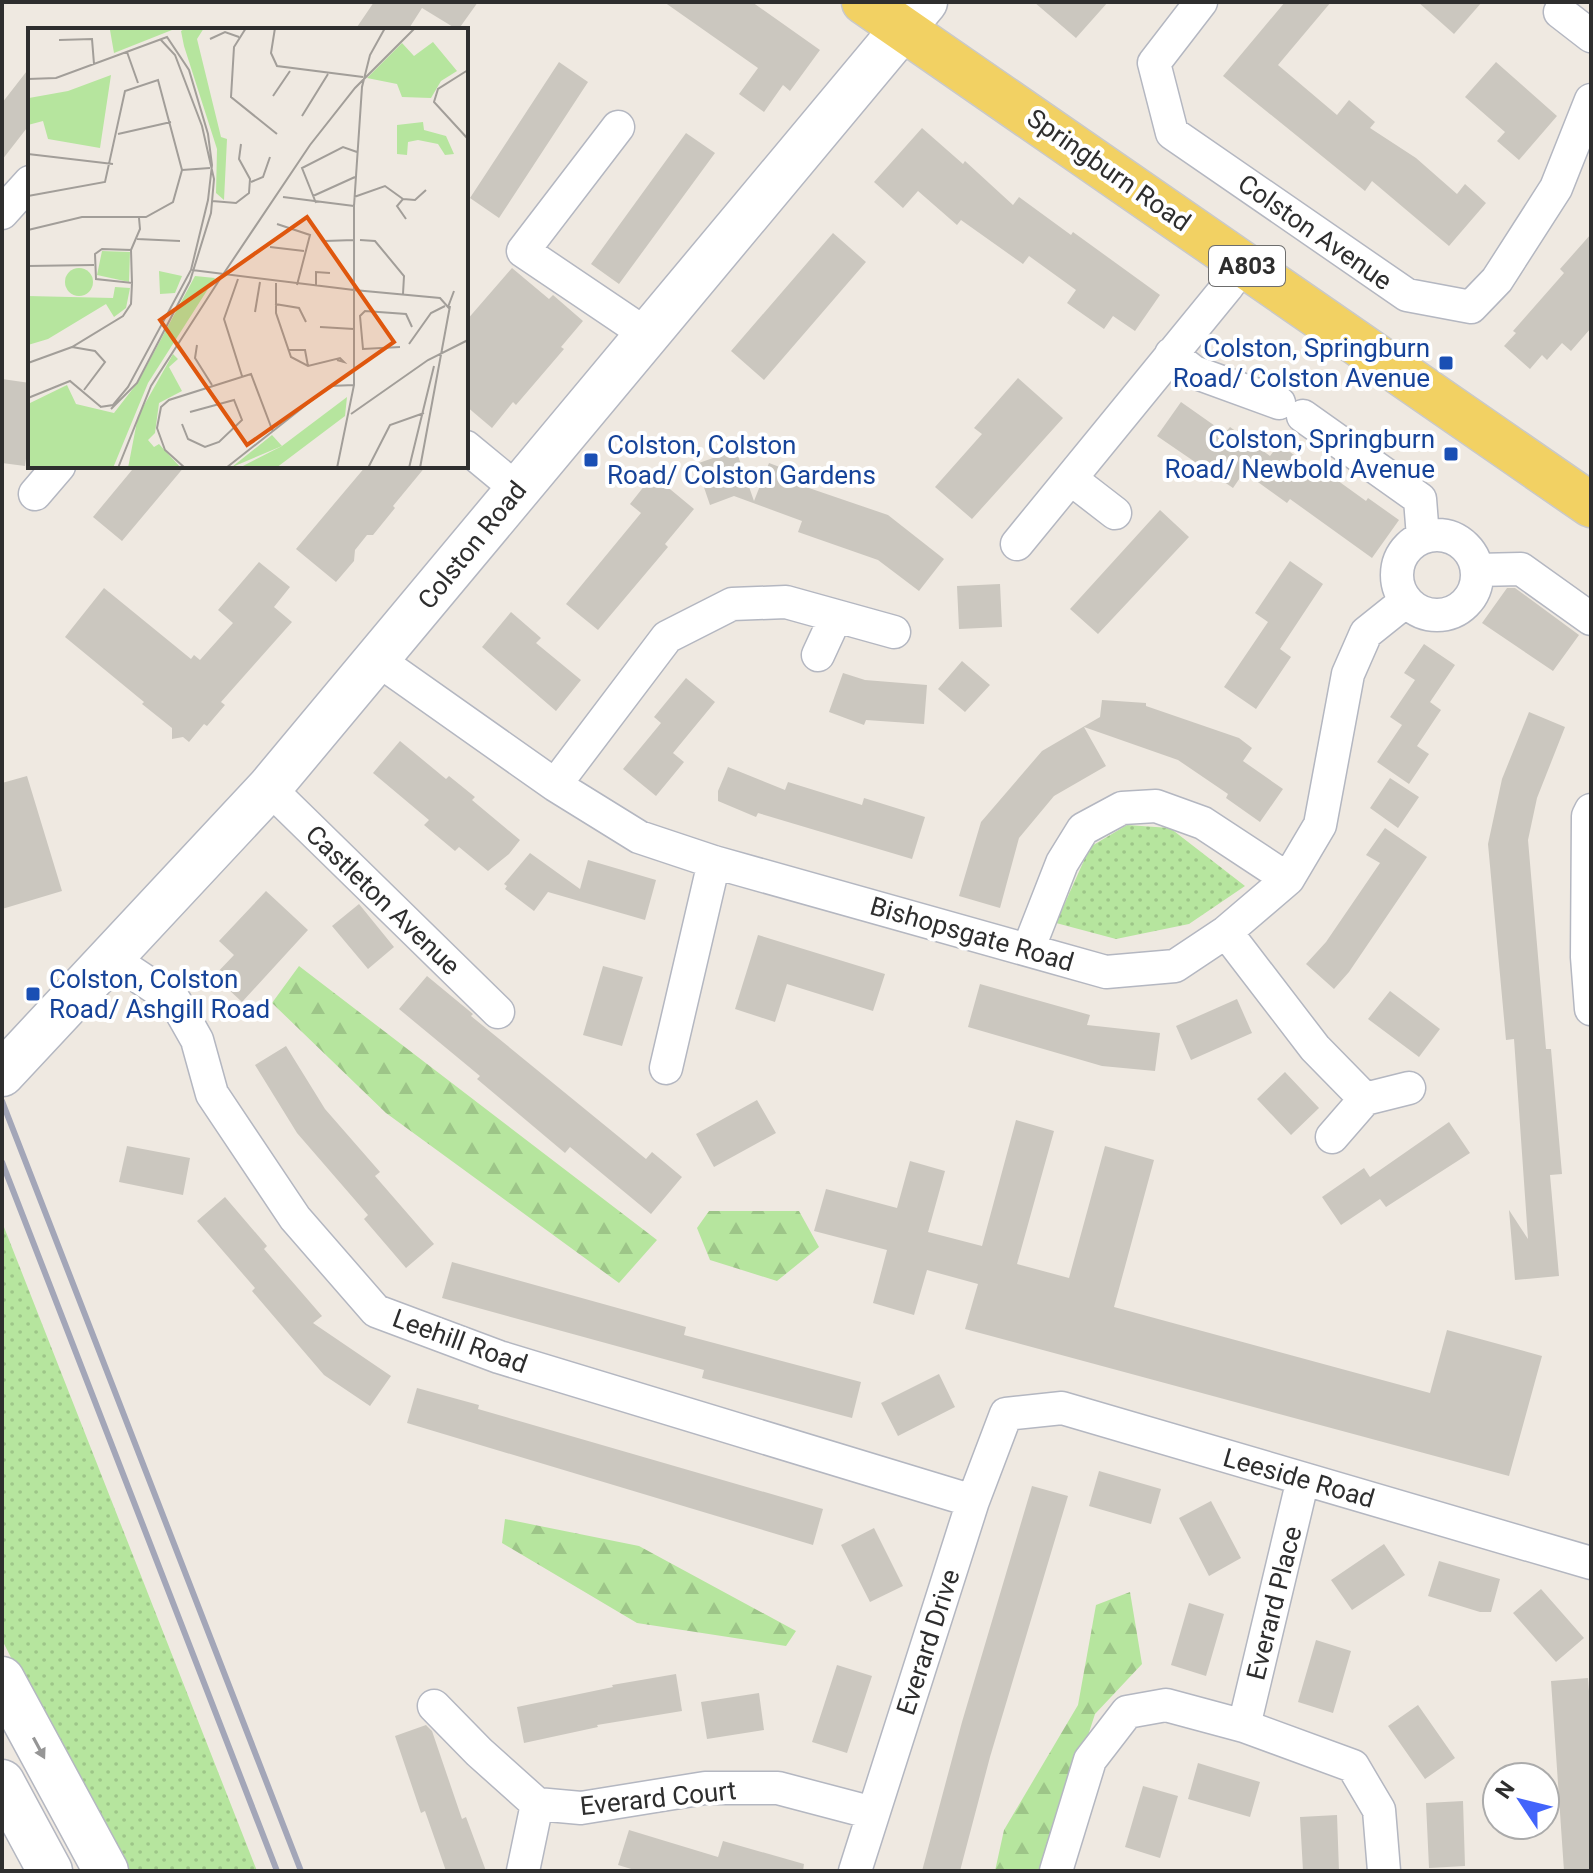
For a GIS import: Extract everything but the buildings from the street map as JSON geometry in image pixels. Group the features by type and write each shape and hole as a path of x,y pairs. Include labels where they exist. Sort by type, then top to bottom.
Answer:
{"main road":[{"name":"A803","path":"864,2 913,15"},
{"name":"Springburn Road","path":"913,15 1244,263 1591,505"}],"street":[{"name":"Colston Avenue","path":"1201,2 1154,63 1172,133 1407,295 1471,307 1497,280 1556,188 1591,100"},
{"path":"1560,12 1591,36"},
{"name":"Colston Road","path":"16,1059 269,788 913,15"},
{"path":"618,127 523,251 646,334"},
{"path":"2,213 28,184"},
{"path":"1017,544 1244,263"},
{"path":"1171,354 1194,372 1291,410 1420,499 1423,537"},
{"path":"468,449 518,490"},
{"path":"35,494 57,468"},
{"path":"1071,479 1115,513"},
{"path":"1444,535 1458,540 1468,549 1477,570 1478,585 1471,597 1461,608 1448,614 1434,616 1420,612 1406,601 1399,589 1396,575 1399,561 1411,544 1423,537 1444,535"},
{"path":"1477,570 1521,569 1591,619"},
{"name":"Bishopsgate Road","path":"378,660 555,785 639,837 714,862 1106,972 1175,966 1226,932 1288,879 1320,825 1348,674 1366,633 1406,601"},
{"path":"555,785 667,637 732,604 786,602 894,632"},
{"path":"818,655 836,616"},
{"name":"Castleton Avenue","path":"269,788 498,1012"},
{"path":"1028,950 1062,863 1083,829 1122,808 1156,806 1203,823 1288,879"},
{"path":"1591,810 1588,816 1587,957 1591,1009"},
{"path":"666,1068 714,862"},
{"path":"1226,932 1315,1048 1365,1099"},
{"name":"Leehill Road","path":"112,959 175,1001 197,1040 212,1094 295,1218 376,1311 499,1357 973,1501"},
{"path":"1332,1137 1365,1099 1409,1088"},
{"name":"Leeside Road","path":"1006,1414 1062,1408 1591,1563"},
{"name":"Everard Drive","path":"855,1871 973,1501 1006,1414"},
{"name":"Everard Place","path":"1244,1726 1303,1479"},
{"path":"2,1679 106,1871"},
{"path":"1056,1871 1090,1760 1127,1712 1166,1705 1244,1726 1353,1766 1379,1810 1384,1871"},
{"path":"434,1706 537,1804 523,1871"},
{"path":"2,1782 50,1871"},
{"name":"Everard Court","path":"537,1804 581,1808 705,1788 778,1788 873,1813"}],"green space":[{"path":"1127,825 1170,828 1245,886 1189,924 1116,939 1056,923 1090,847"},
{"path":"299,966 657,1240 619,1283 386,1113 272,1003"},
{"path":"709,1211 799,1211 819,1247 777,1281 710,1260 697,1228"},
{"path":"2,1222 257,1871 121,1871 2,1640"},
{"path":"505,1519 639,1546 796,1631 786,1646 637,1623 502,1543"},
{"path":"1130,1592 1142,1664 1095,1714 1044,1871 995,1871 1004,1830 1078,1705 1096,1605"}],"railway":[{"path":"2,1101 301,1871"},
{"path":"2,1162 277,1871"}],"place":[{"name":"Colston, Springburn Road/ Colston Avenue","path":"1446,363"},
{"name":"Colston, Springburn Road/ Newbold Avenue","path":"1451,454"},
{"name":"Colston, Colston Road/ Colston Gardens","path":"591,460"},
{"name":"Colston, Colston Road/ Ashgill Road","path":"33,994"}]}
